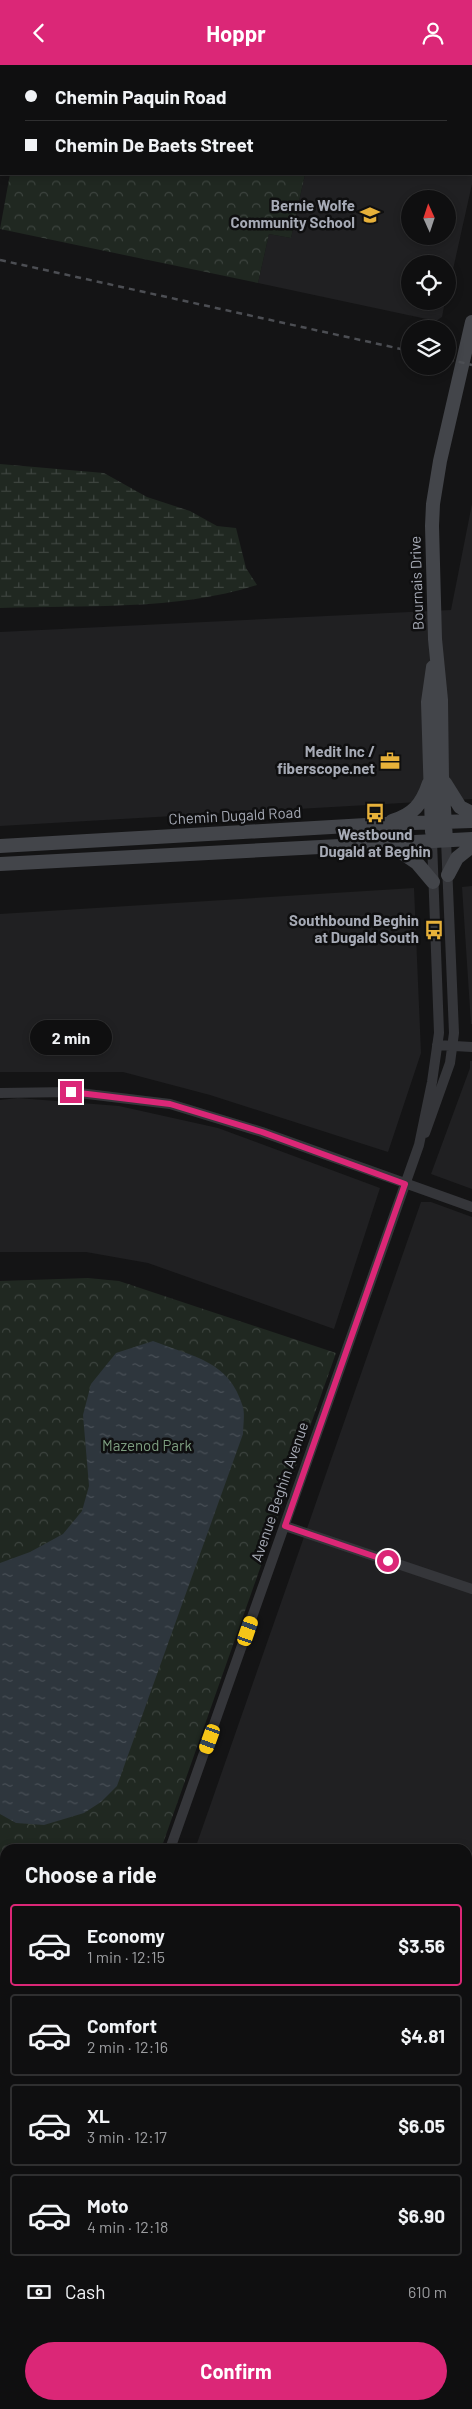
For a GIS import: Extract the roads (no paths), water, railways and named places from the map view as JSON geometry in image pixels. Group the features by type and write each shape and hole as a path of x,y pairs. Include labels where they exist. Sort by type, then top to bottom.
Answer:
{"main road":[{"name":"Bournais Drive","path":"436,778 441,701 435,639 433,504 440,461 472,322"},
{"path":"383,824 404,817 416,809 436,778 460,807 472,813"},
{"name":"Avenue Beghin Avenue","path":"436,778 439,841"},
{"name":"Chemin Dugald Road","path":"0,846 383,824 472,821"},
{"path":"0,865 472,839"},
{"path":"389,844 417,863 433,882"},
{"path":"448,875 457,858 472,846"}],"street":[{"name":"Avenue Beghin Avenue","path":"172,1844 405,1184 419,1145 432,1117 450,1063 455,1019 448,875 439,841"},
{"name":"Avenue Beghin Avenue","path":"419,1145 438,1045 438,994 433,882 439,841"},
{"path":"438,1045 472,1047"},
{"path":"0,1093 71,1092 170,1104 262,1132 472,1207"},
{"path":"285,1526 472,1589"}],"water":[{"path":"153,1341 208,1362 229,1379 237,1391 243,1407 243,1434 117,1786 101,1802 84,1813 44,1825 16,1823 0,1814 0,1563 30,1552 63,1534 82,1511 89,1486 83,1415 91,1384 116,1353"}],"railway":[{"path":"0,260 401,349"},
{"path":"456,361 472,365"}],"place":[{"name":"Bernie Wolfe Community School","path":"370,215"},
{"name":"Medit Inc / fiberscope.net","path":"390,761"},
{"name":"Westbound Dugald at Beghin","path":"375,813"},
{"name":"Southbound Beghin at Dugald South","path":"434,930"}],"park label":[{"name":"Mazenod Park","path":"147,1446"}]}
